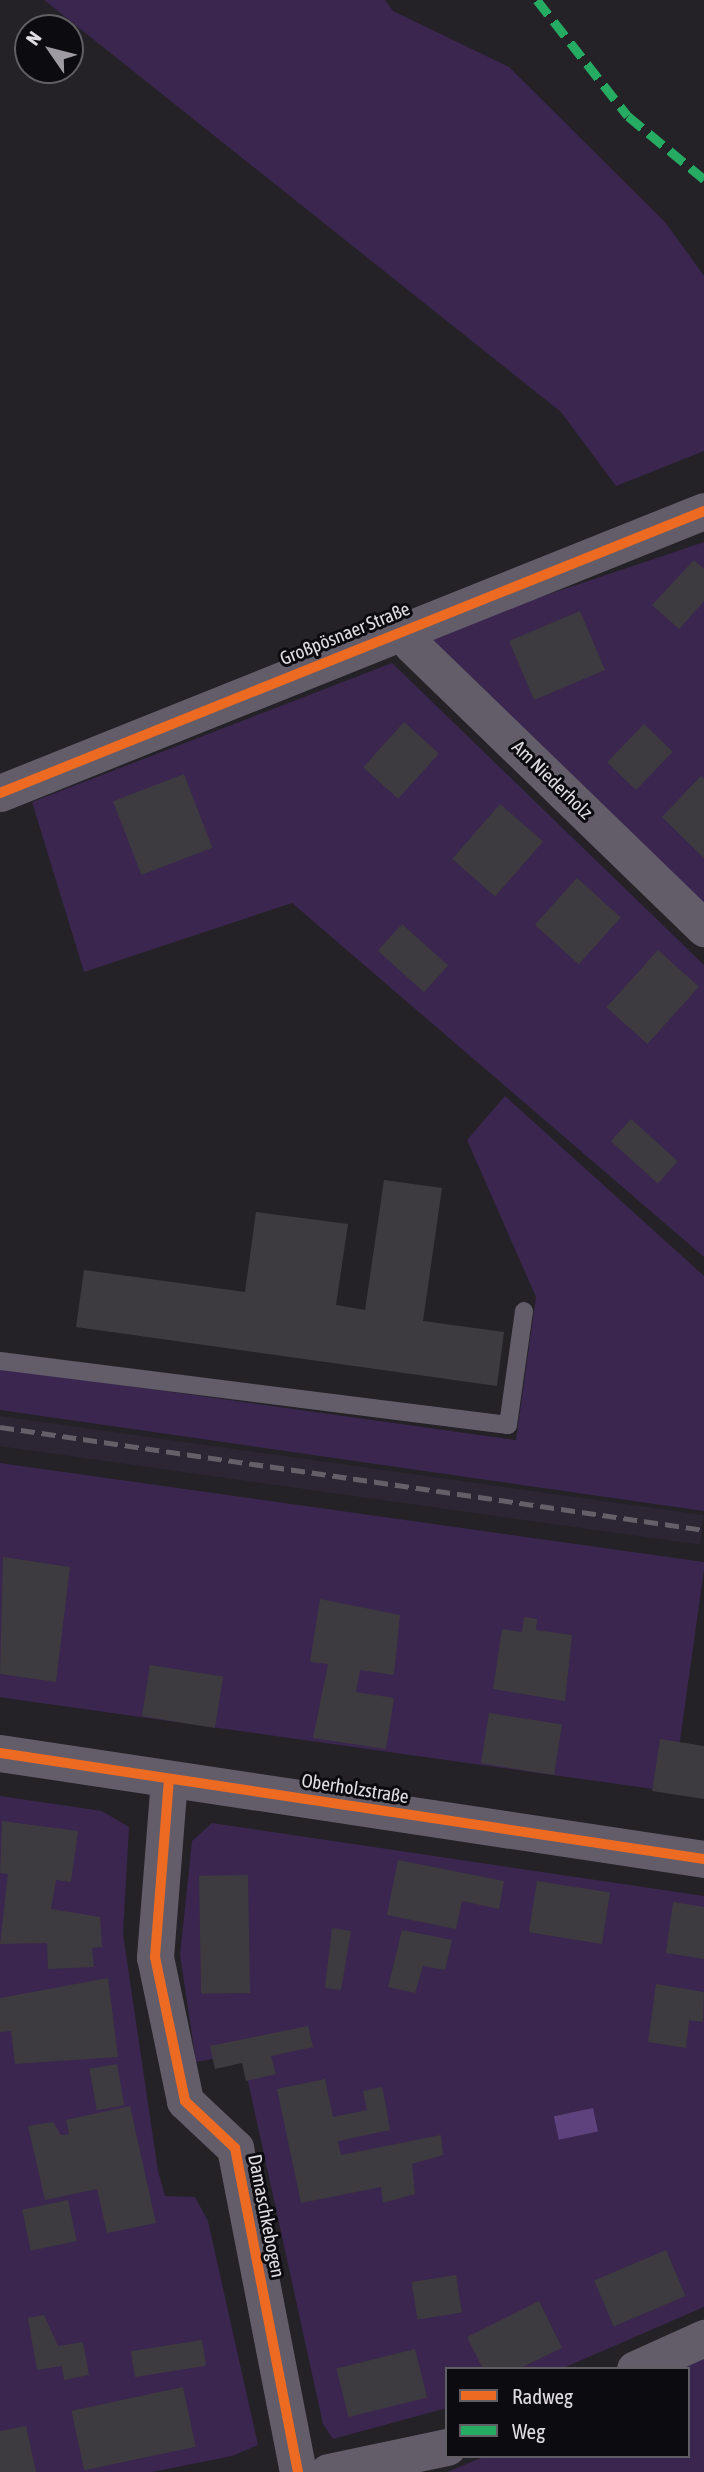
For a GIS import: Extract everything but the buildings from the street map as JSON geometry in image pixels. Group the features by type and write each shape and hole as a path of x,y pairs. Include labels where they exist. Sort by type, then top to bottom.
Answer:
{"street":[{"name":"Großpösnaer Straße","path":"0,793 704,511"},
{"name":"Am Niederholz","path":"405,629 412,645 704,928"},
{"name":"Oberholzstraße","path":"0,1753 704,1859"},
{"name":"Damaschkebogen","path":"169,1779 155,1957 185,2101 235,2148 298,2472"},
{"path":"639,2367 704,2338"},
{"path":"328,2472 445,2447"}],"lane":[{"path":"0,1361 508,1425 524,1311"}],"shaded area":[{"path":"44,0 385,0 393,11 509,67 665,222 704,276 704,451 616,486 561,412 84,32 84,14 62,14"},
{"path":"704,542 704,905 428,635"},
{"path":"392,663 704,965 704,1257 292,903 84,972 32,802"},
{"path":"505,1096 704,1276 704,1511 0,1410 0,1368 516,1440 536,1297 467,1140"},
{"path":"0,1416 704,1515 700,1545 0,1446"},
{"path":"0,1463 704,1562 673,1792 0,1697"},
{"path":"0,1796 102,1811 129,1827 123,1934 158,2171 165,2196 195,2197 208,2221 258,2445 232,2456 152,2472 0,2472"},
{"path":"212,1823 704,1896 704,2307 566,2367 445,2367 445,2409 333,2439 323,2424 242,2054 196,2062 180,1955 192,1841"},
{"path":"593,2108 598,2131 559,2140 554,2116"},
{"path":"704,2354 704,2472 447,2472 481,2458 690,2458 690,2367 675,2367"}],"railway":[{"path":"0,1427 704,1530"}],"marked path":[{"path":"537,0 628,116 704,179"}],"cycle path":[{"path":"0,793 704,511"},
{"path":"0,1753 704,1859"},
{"path":"169,1779 155,1957 185,2101 235,2148 298,2472"}]}
